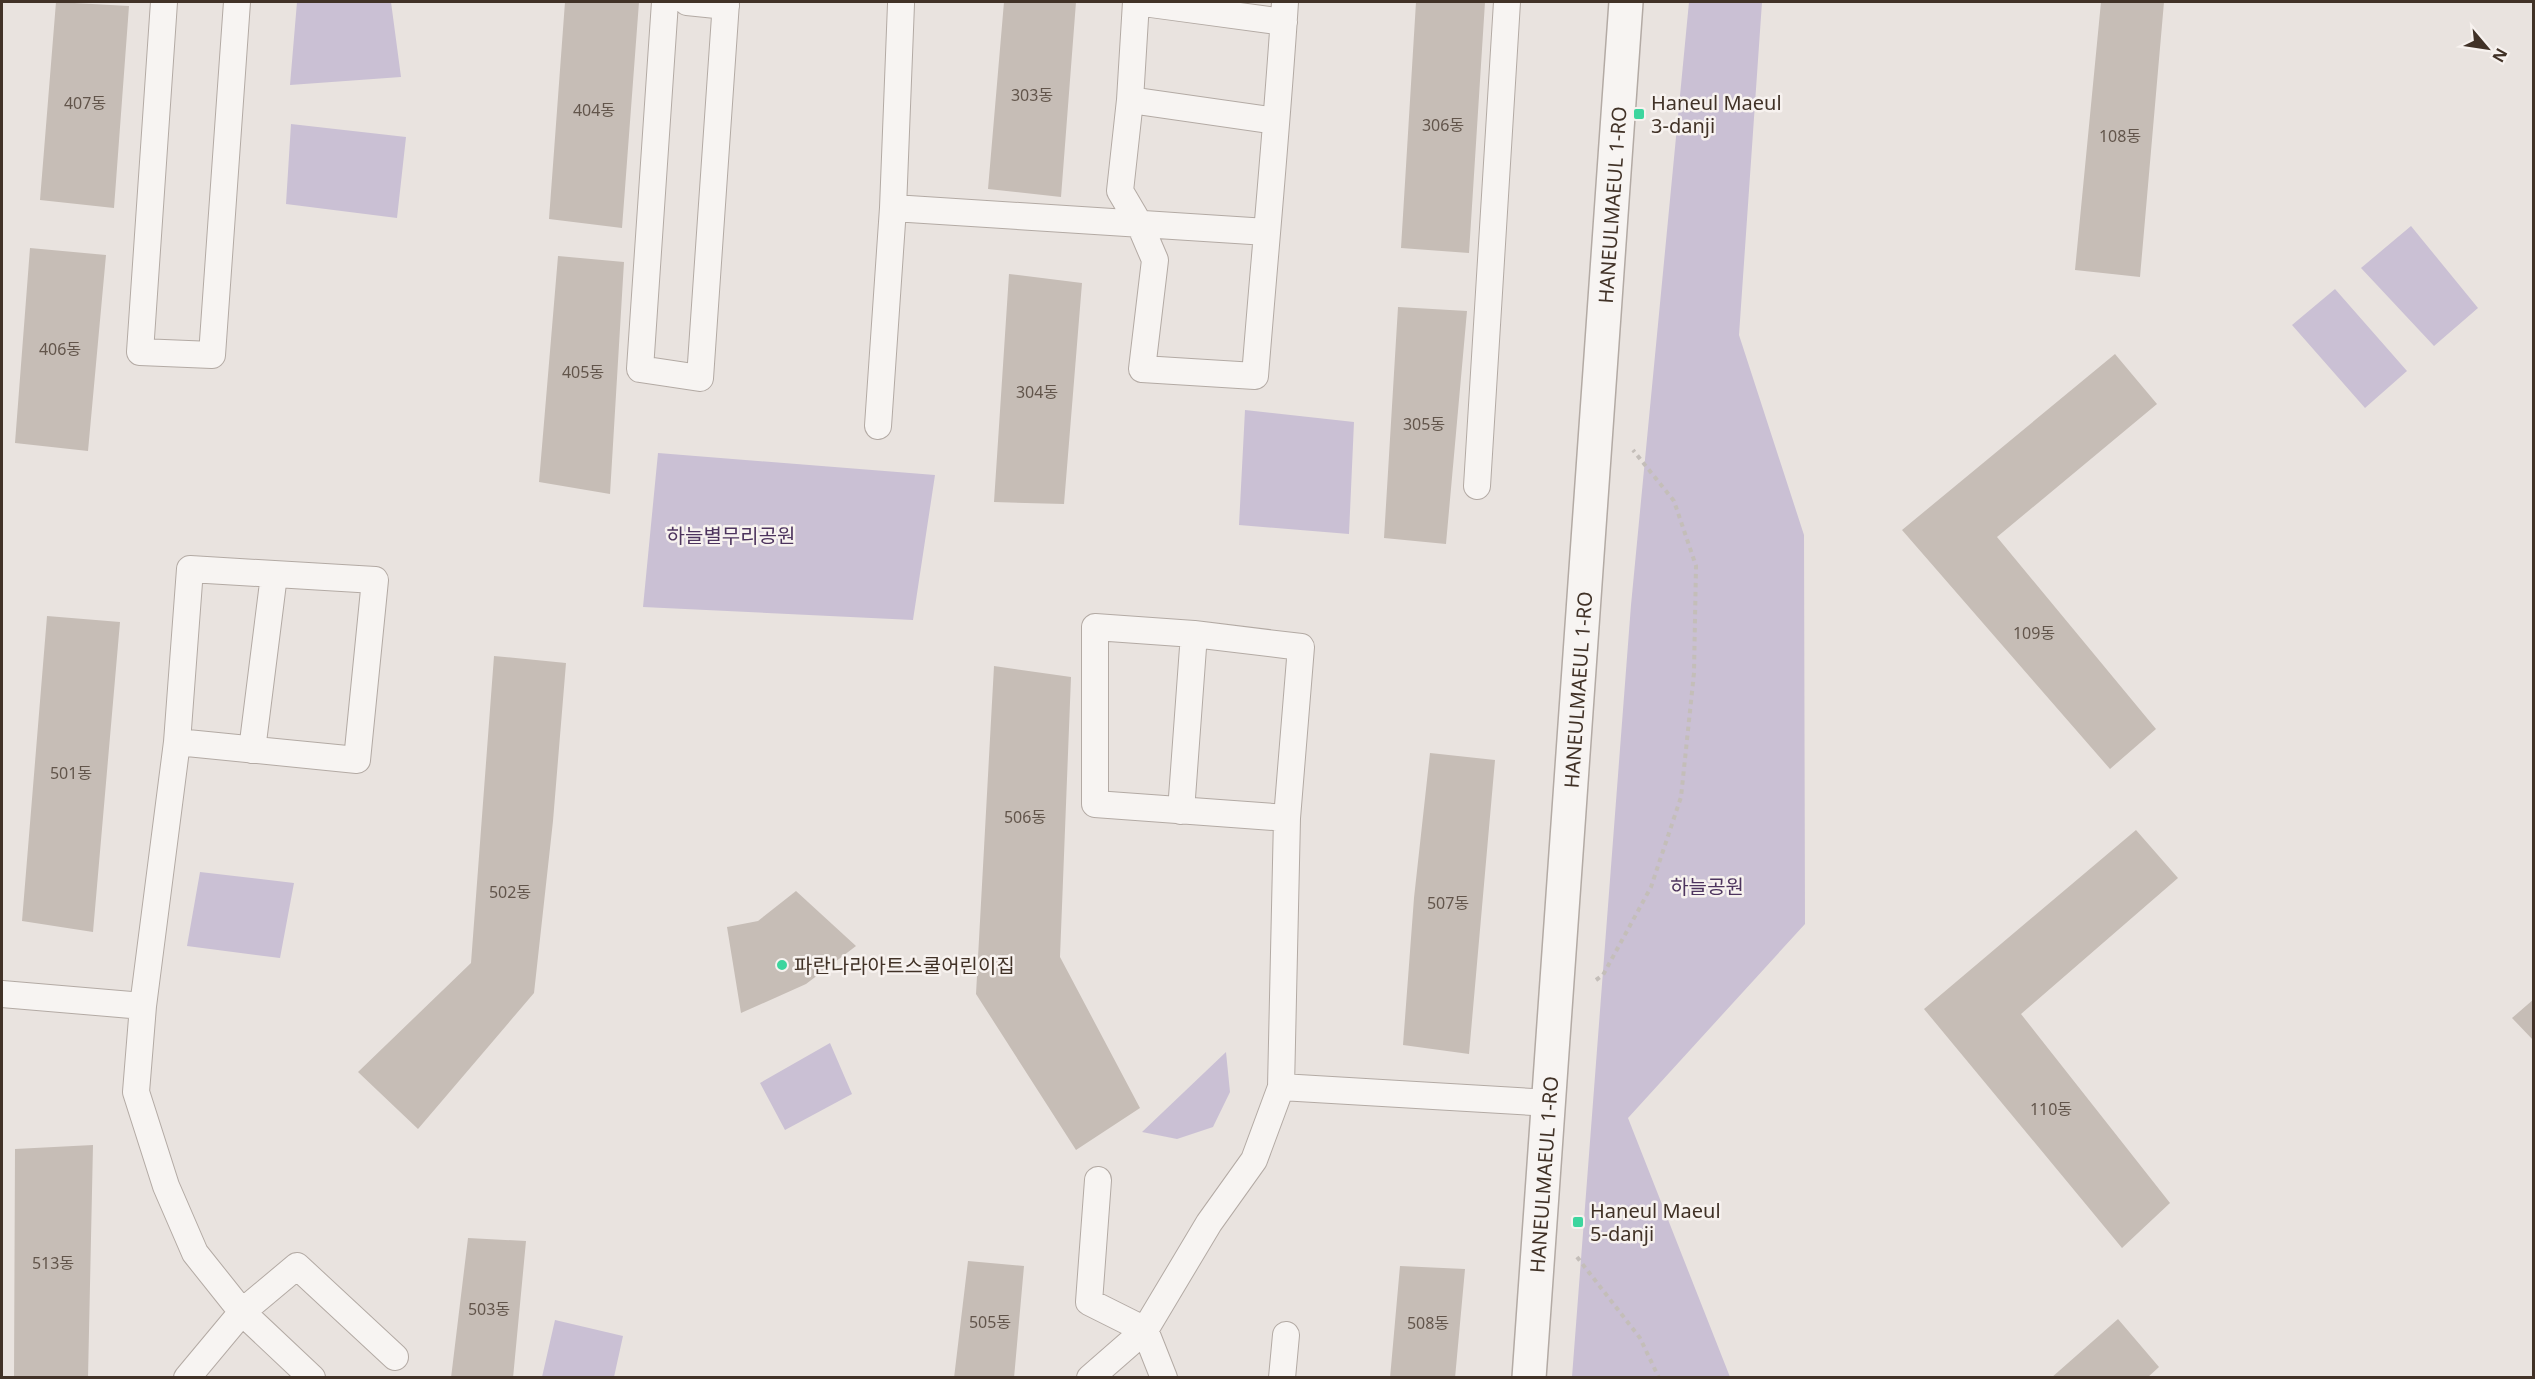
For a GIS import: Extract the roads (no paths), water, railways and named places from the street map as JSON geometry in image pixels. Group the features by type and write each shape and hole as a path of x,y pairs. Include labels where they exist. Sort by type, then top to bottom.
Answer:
{"street":[{"name":"HANEULMAEUL 1-RO","path":"1529,1377 1626,2"}],"lane":[{"path":"164,2 140,352 212,355 237,2"},
{"path":"665,2 640,369 700,378 726,4 687,2"},
{"path":"1136,2 1285,12 1255,376 1142,369 1155,260 1140,225 1120,191 1130,100 1136,2"},
{"path":"1477,486 1507,2"},
{"path":"878,426 893,208 901,4"},
{"path":"1130,100 1276,121"},
{"path":"893,208 1267,232"},
{"path":"177,742 357,760 375,580 190,570 177,742 143,1006 136,1092 166,1186 195,1252 242,1312 312,1377"},
{"path":"252,750 274,574"},
{"path":"1090,1377 1145,1330 1209,1223 1254,1160 1281,1087 1287,818 1301,647 1194,634 1095,627 1095,804 1287,818"},
{"path":"1181,812 1194,634"},
{"path":"2,994 143,1006"},
{"path":"1281,1087 1550,1102"},
{"path":"1098,1180 1089,1302 1145,1330 1164,1377"},
{"path":"188,1377 242,1312 297,1266 395,1357"},
{"path":"1282,1377 1286,1335"}],"place":[{"name":"Haneul Maeul 3-danji","path":"1639,114"},
{"name":"파란나라아트스쿨어린이집","path":"782,965"},
{"name":"Haneul Maeul 5-danji","path":"1578,1222"}],"park label":[{"name":"하늘별무리공원","path":"731,535"},
{"name":"하늘공원","path":"1707,886"}]}
